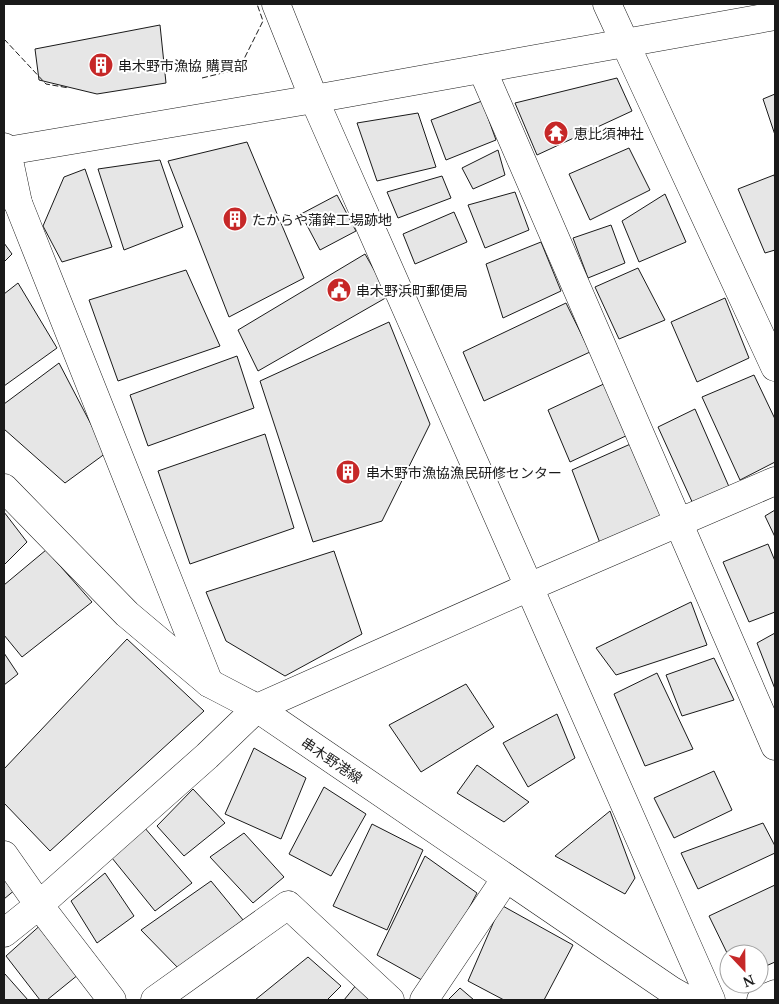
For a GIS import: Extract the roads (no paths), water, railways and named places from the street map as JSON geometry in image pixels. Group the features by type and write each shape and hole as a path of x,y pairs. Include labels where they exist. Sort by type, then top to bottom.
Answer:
{"street":[{"path":"276,4 314,99 711,1000"},
{"path":"607,4 775,367"},
{"path":"209,683 18,203 6,149 314,99 775,16"},
{"path":"482,69 775,746"},
{"path":"4,933 39,905 207,756 257,708 775,480"},
{"name":"串木野港線","path":"4,488 127,614 209,683 257,708 506,878 674,997"},
{"path":"4,855 39,905 112,1000"},
{"path":"424,1000 506,878"},
{"path":"155,1000 288,905 390,1000"},
{"path":"761,1000 775,994"}],"place":[{"name":"串木野市漁協 購買部","path":"101,65"},
{"name":"恵比須神社","path":"556,133"},
{"name":"たからや蒲鉾工場跡地","path":"235,219"},
{"name":"串木野浜町郵便局","path":"339,290"},
{"name":"串木野市漁協漁民研修センター","path":"348,472"}]}
